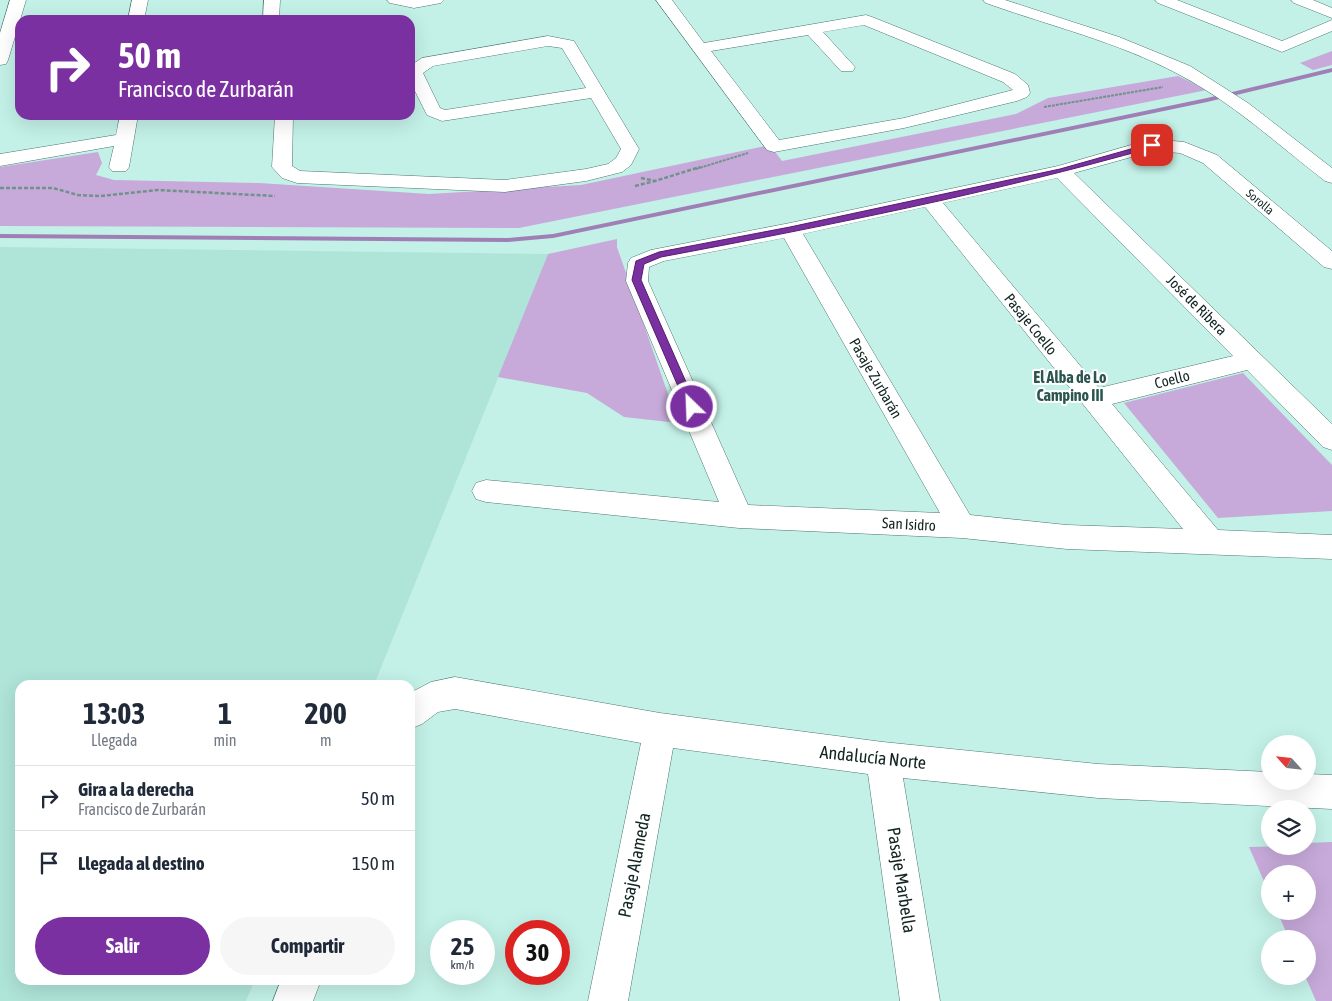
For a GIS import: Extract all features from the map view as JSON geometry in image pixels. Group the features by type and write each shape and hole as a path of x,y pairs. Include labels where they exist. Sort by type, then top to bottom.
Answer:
{"street":[{"path":"137,15 140,0"},
{"path":"271,15 272,0"},
{"path":"395,0 414,4 436,0"},
{"path":"664,0 774,146 904,123 1011,98 1021,93 1022,89 1015,81 947,55 872,22 857,21 701,48"},
{"path":"991,0 1149,54 1208,85 1231,100 1332,177"},
{"path":"1163,0 1282,47 1332,25"},
{"path":"1183,8 1200,0"},
{"path":"1299,0 1332,13"},
{"path":"0,8 18,3"},
{"path":"0,60 18,3"},
{"path":"811,29 847,67"},
{"path":"284,120 282,167 288,174 307,179 504,186 586,175 615,168 624,161 630,149 568,44 548,41 428,62 415,70"},
{"path":"416,88 433,111 442,116 596,92"},
{"path":"119,167 128,120"},
{"path":"0,160 123,139"},
{"name":"Sorolla","path":"740,516 637,280 639,263 659,255 790,230 1062,171 1152,145 1184,148 1210,159 1332,262"},
{"name":"José de Ribera","path":"1062,171 1332,440"},
{"name":"Pasaje Coello","path":"929,199 1210,541"},
{"name":"Pasaje Zurbarán","path":"790,230 962,526"},
{"name":"Coello","path":"1092,399 1252,360"},
{"name":"San Isidro","path":"486,491 740,516 962,526 1067,537 1332,547"},
{"name":"Andalucía Norte","path":"415,708 443,694 455,693 660,730 883,759 1098,781 1332,792"},
{"name":"Pasaje Alameda","path":"608,1001 660,730"},
{"name":"Pasaje Marbella","path":"883,759 920,1001"},
{"path":"293,1001 300,985"}],"path":[{"path":"1040,107 1208,85"},
{"path":"615,168 632,176 655,181 774,146"}],"shaded area":[{"path":"1332,51 1332,65 1313,70 1300,63"},
{"path":"1178,76 1207,90 519,228 0,226 0,167 98,152 102,163 96,175 114,180 259,183 429,194 581,185 770,145 782,161 1016,114 1048,98"},
{"path":"617,239 617,247 678,423 624,417 587,393 498,377 548,254"},
{"path":"0,247 548,254 376,680 15,680 15,985 253,985 246,1001 0,1001"},
{"path":"1243,373 1332,465 1332,511 1218,518 1124,403"},
{"path":"1332,842 1332,1001 1316,1001 1309,985 1316,985 1316,930 1285,930 1281,920 1316,920 1316,865 1261,865 1261,874 1249,847 1261,847 1261,855 1316,855 1316,843"}],"waterway":[{"path":"0,236 507,240 553,236 1207,100 1332,70"}],"district":[{"name":"El Alba de Lo Campino III","path":"1070,386"}],"route":[{"path":"692,407 637,280 639,263 659,255 790,230 1062,171 1152,145"}]}
